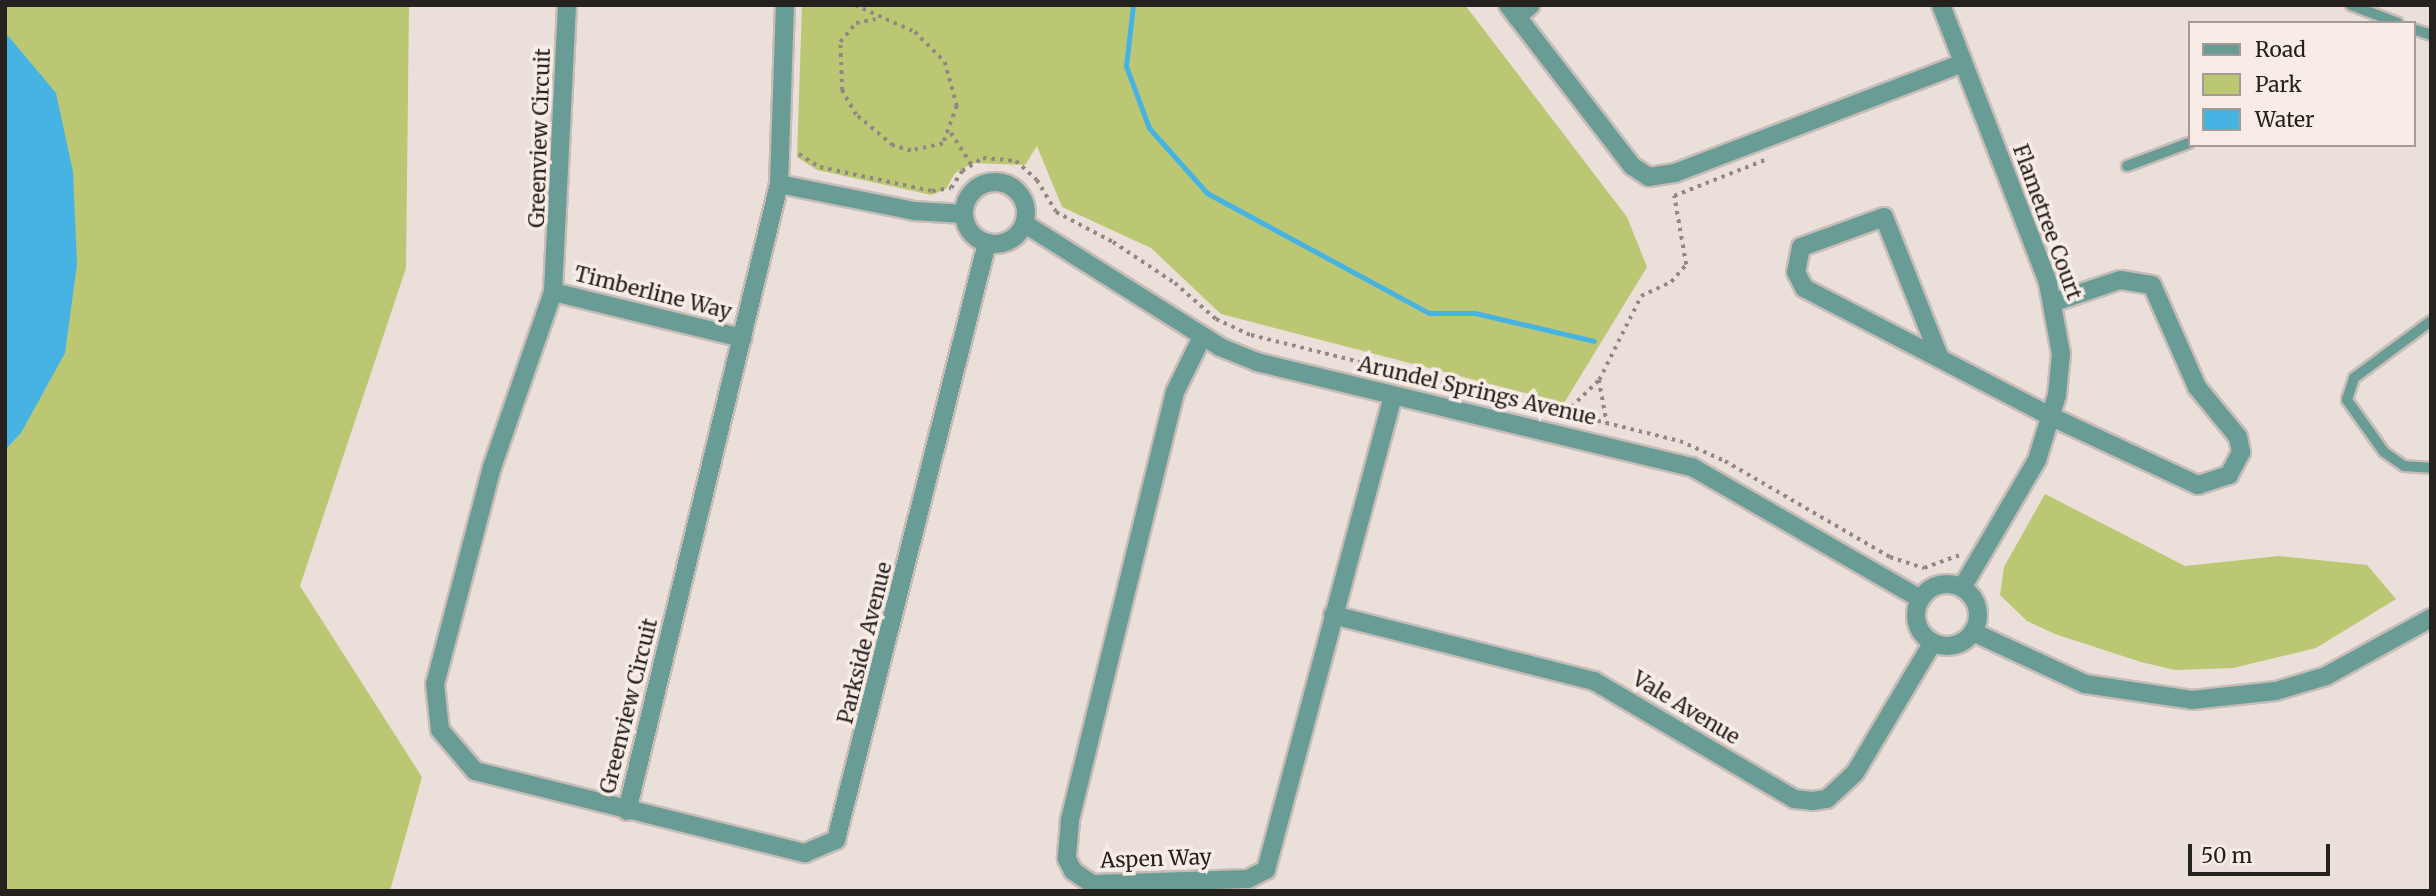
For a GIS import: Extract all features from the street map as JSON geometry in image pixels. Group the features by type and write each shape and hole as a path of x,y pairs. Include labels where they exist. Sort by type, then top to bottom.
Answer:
{"street":[{"name":"Greenview Circuit","path":"567,5 553,292 472,535 440,656 436,707 449,746 475,771 627,811 779,184 785,5"},
{"name":"Flametree Court","path":"1941,5 2054,302 2060,354 2052,417 2032,470 1962,588"},
{"path":"1519,9 1632,166 1649,177 1675,173 1963,63"},
{"path":"995,181 1021,195 1025,224 1010,241 987,243 971,233 964,214 976,187 995,181"},
{"path":"779,184 914,211 964,214"},
{"path":"1939,356 1884,217 1801,247 1796,272 1804,288 2052,417 2198,485 2229,475 2241,453 2238,437 2197,387 2152,285 2120,280 2054,302"},
{"name":"Arundel Springs Avenue","path":"1025,224 1202,337 1257,362 1692,467 1921,599"},
{"name":"Parkside Avenue","path":"627,811 805,853 836,840 987,243"},
{"name":"Timberline Way","path":"553,292 742,338"},
{"name":"Aspen Way","path":"1202,337 1175,392 1070,821 1067,859 1081,879 1105,886 1248,879 1266,870 1393,396"},
{"path":"1935,587 1962,588 1975,603 1973,632 1959,644 1933,642 1917,618 1921,599 1935,587"},
{"name":"Vale Avenue","path":"1333,615 1594,681 1794,799 1812,802 1827,799 1855,773 1933,642"},
{"path":"1973,632 2085,684 2192,700 2248,696 2326,676 2431,618"}],"lane":[{"path":"2351,5 2389,21"},
{"path":"2127,166 2188,143"},
{"path":"2431,321 2354,378 2347,400 2384,452 2404,466 2431,468"}],"path":[{"path":"855,5 876,19 915,32 945,62 957,106 951,134 943,144 911,152 885,141 856,115 842,92 840,42 856,23 876,19"},
{"path":"951,134 972,165"},
{"path":"799,141 799,154 808,162 932,191 951,188 972,165 983,158 1016,161 1037,180 1056,212 1165,276 1216,319 1251,335 1607,423 1706,451 1909,564 1933,567 1965,550"},
{"path":"1565,413 1599,380 1641,296 1671,282 1686,265 1674,196 1777,155"},
{"path":"1599,380 1607,423"}],"green space":[{"path":"5,5 409,5 406,268 300,586 422,777 390,891 5,891 5,450 21,433 56,94 5,32"},
{"path":"802,5 1465,5 1627,217 1647,267 1564,403 1221,314 1151,248 1062,207 1037,146 1025,165 973,163 955,173 946,189 931,195 817,170 797,157"},
{"path":"2045,494 2185,566 2279,556 2367,565 2396,599 2316,648 2233,668 2175,670 2141,662 2055,634 2027,621 2000,595 2004,567"}],"water":[{"path":"5,32 56,93 73,172 77,264 65,353 21,433 5,450"}],"waterway":[{"path":"1133,5 1126,66 1149,128 1207,193 1429,313 1475,313 1594,341"}]}
